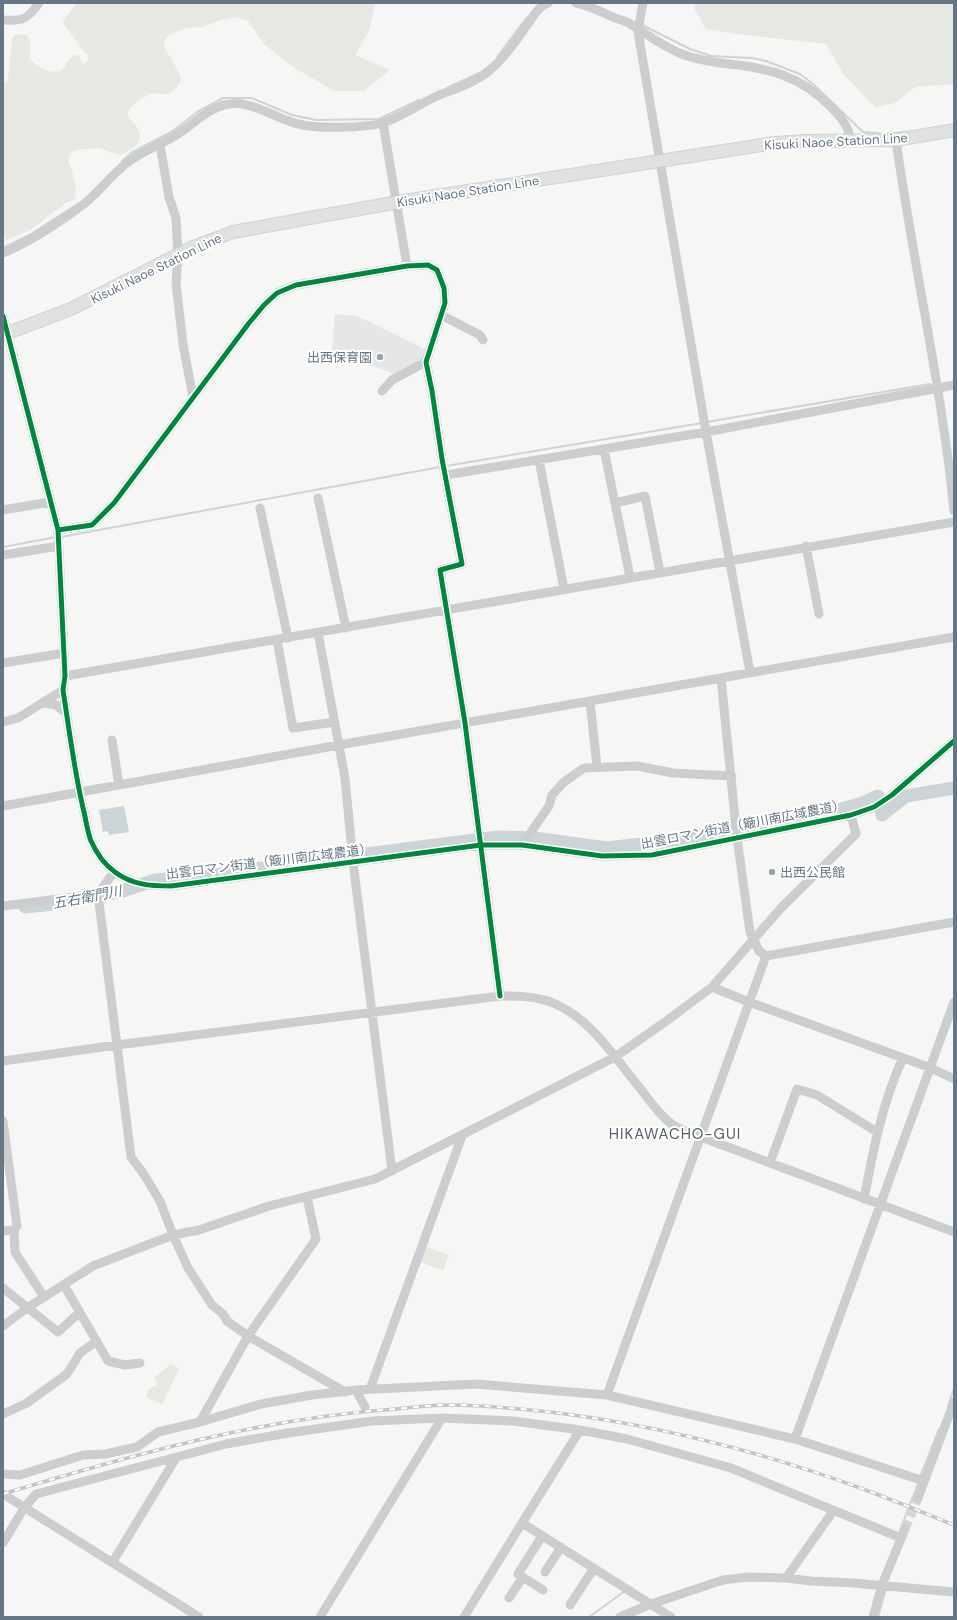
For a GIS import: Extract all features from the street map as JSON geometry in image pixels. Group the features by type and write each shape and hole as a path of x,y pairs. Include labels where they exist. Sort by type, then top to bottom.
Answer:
{"main road":[{"name":"Kisuki Naoe Station Line","path":"6,334 73,308 178,255 213,239 233,232 398,202 774,143 805,140 896,140 954,130"}],"street":[{"path":"3,20 24,19 32,13 39,3"},
{"path":"576,3 596,9 628,22 638,30 676,52 690,57 716,63 764,69 780,73 801,83 826,102 841,117 846,124 850,141"},
{"path":"643,3 638,30 706,432 750,672"},
{"path":"3,253 32,238 67,216 84,204 127,163 160,145 208,112 220,106 244,104 256,107 298,124 310,126 337,127 369,125 383,122 478,79 499,62 543,4"},
{"path":"383,122 408,266"},
{"path":"896,140 906,209 949,457 954,512"},
{"path":"160,145 169,197 176,218 178,255 177,291 183,344 193,397"},
{"path":"58,530 92,525 114,502 248,323 277,293 296,285 408,266 428,265 437,270 444,288 445,303 426,362 462,564 440,570 465,723 500,996"},
{"path":"441,315 480,335 483,340"},
{"name":"出雲ロマン街道（簸川南広域農道）","path":"3,316 6,334 58,530 65,676 63,690 80,792 91,841 101,858 114,872 125,879 138,884 171,886 480,845 522,846 602,856 652,855 851,815 874,807 892,795 954,741"},
{"path":"382,391 392,380 426,362"},
{"path":"446,475 706,432 954,385"},
{"path":"604,449 630,577"},
{"path":"539,460 564,589"},
{"path":"615,503 645,496 660,572"},
{"path":"318,498 346,628"},
{"path":"3,510 50,502"},
{"path":"260,508 288,638"},
{"path":"65,676 318,633 730,559 954,522"},
{"path":"3,555 59,546"},
{"path":"806,546 819,614"},
{"path":"318,633 345,778 353,862 392,1171"},
{"path":"3,806 339,745 954,637"},
{"path":"277,640 292,728 334,722"},
{"path":"3,662 64,653"},
{"path":"721,678 737,838 750,932 753,941 760,951 766,956"},
{"path":"3,722 18,718 63,690"},
{"path":"590,701 597,767"},
{"path":"42,703 56,705 66,713"},
{"path":"112,740 119,785"},
{"path":"522,846 549,806 552,796 564,782 584,768 637,766 673,773 732,776"},
{"path":"3,1326 27,1308 93,1266 173,1235 200,1230 269,1206 375,1179 615,1057 712,988 781,908 856,834 851,815"},
{"path":"114,872 98,894 131,1157 143,1172 160,1201 188,1268 212,1305 223,1314 227,1321 248,1336 345,1392"},
{"path":"3,906 98,894"},
{"path":"766,956 954,922"},
{"path":"607,1395 766,956"},
{"path":"712,988 930,1068 954,1079"},
{"path":"3,1061 500,996 525,996 537,998 567,1010 584,1022 615,1057 658,1110 673,1125 880,1206 954,1232"},
{"path":"795,1439 954,1002"},
{"path":"864,1199 877,1132 894,1076 903,1058"},
{"path":"770,1163 797,1089 818,1095 877,1132"},
{"path":"3,1120 17,1226 14,1230 15,1252 44,1297"},
{"path":"370,1389 462,1136"},
{"path":"200,1422 248,1336 316,1239 307,1197"},
{"path":"3,1231 14,1230"},
{"path":"64,1285 108,1361 125,1365 140,1363"},
{"path":"3,1288 58,1332 80,1312"},
{"path":"3,1414 27,1403 67,1374 80,1353 97,1341"},
{"path":"3,1474 20,1475 83,1455 105,1454 137,1447 158,1432 200,1422 261,1404 312,1395 356,1390 476,1384 607,1395 795,1439 924,1481"},
{"path":"356,1390 369,1414"},
{"path":"918,1498 954,1402"},
{"path":"3,1543 24,1508 36,1494 226,1444 369,1414 513,1421 580,1430 627,1439 731,1468 901,1538"},
{"path":"320,1617 442,1418"},
{"path":"464,1617 580,1430"},
{"path":"112,1563 176,1458"},
{"path":"3,1494 199,1617"},
{"path":"786,1578 834,1510"},
{"path":"522,1523 671,1617"},
{"path":"873,1617 882,1585 905,1529"},
{"path":"542,1536 518,1574 543,1590"},
{"path":"545,1572 561,1547"},
{"path":"570,1605 594,1568"},
{"path":"510,1598 523,1577"},
{"path":"620,1617 651,1604 723,1580 748,1578 786,1578 954,1592"}],"shaded area":[{"path":"77,3 375,3 369,31 355,55 390,70 364,91 334,91 293,67 264,44 248,21 236,17 218,21 203,27 187,28 170,34 165,39 164,47 179,72 181,80 179,85 173,91 165,94 151,93 143,97 131,107 127,114 137,127 140,134 140,139 136,145 121,155 100,148 75,150 70,154 68,160 76,188 75,199 66,203 30,230 7,240 3,236 3,83 8,80 12,38 16,34 27,35 30,46 29,57 39,67 47,71 61,71 71,58 76,55 79,55 83,64 86,63 88,60 87,55 63,23 64,19"},
{"path":"694,3 954,3 954,84 915,87 895,103 875,107 844,75 826,44 706,29 695,10"},
{"path":"335,314 356,316 364,319 427,350 424,357 412,367 396,375 344,354 332,351"},
{"path":"124,806 129,832 109,835 108,831 103,832 99,810"},
{"path":"425,1246 449,1255 443,1271 420,1262"},
{"path":"171,1364 179,1369 162,1404 146,1397 148,1391 157,1384 154,1378"}],"waterway":[{"path":"497,57 527,17"},
{"path":"642,25 690,49 711,56 751,58 766,61 800,74 813,84 863,132 885,134 915,131"},
{"path":"447,88 479,73"},
{"path":"122,161 131,153 173,131 197,112 223,98 252,98 292,115 316,120 379,119 419,100"},
{"path":"3,248 31,234 79,203"},
{"path":"707,422 930,384"},
{"path":"446,466 702,423"},
{"path":"61,537 440,467"},
{"path":"3,547 56,537"},
{"name":"五右衛門川","path":"25,907 55,904 123,891 155,880 208,876 498,837 534,838 607,848 684,839 826,813 860,804 878,796 882,815 906,796 954,788"},
{"path":"948,1406 954,1389"},
{"path":"920,1477 939,1429"},
{"path":"899,1533 919,1481"},
{"path":"878,1617 886,1588"},
{"path":"589,1617 625,1591"}],"tunnel":[{"path":"905,1529 918,1498"}],"railway":[{"path":"3,1494 148,1452 247,1430 346,1414 443,1405 464,1405 490,1406 558,1413 635,1425 712,1442 826,1476 874,1493 954,1525"}],"cycle path":[{"path":"58,530 92,525 114,503 249,323 264,305 277,293 296,285 407,266 428,265 437,270 444,288 445,303 426,362 432,391 442,459 462,564 440,570 465,723 500,996"},
{"path":"3,316 58,530 65,676 63,690 80,793 93,845 104,862 111,869 128,880 156,886 171,886 481,845 522,845 602,856 652,855 851,815 874,807 892,795 954,741"}],"place":[{"name":"出西保育園","path":"380,357"},
{"name":"出西公民館","path":"772,872"}],"district":[{"name":"HIKAWACHO-GUI","path":"675,1134"}]}
